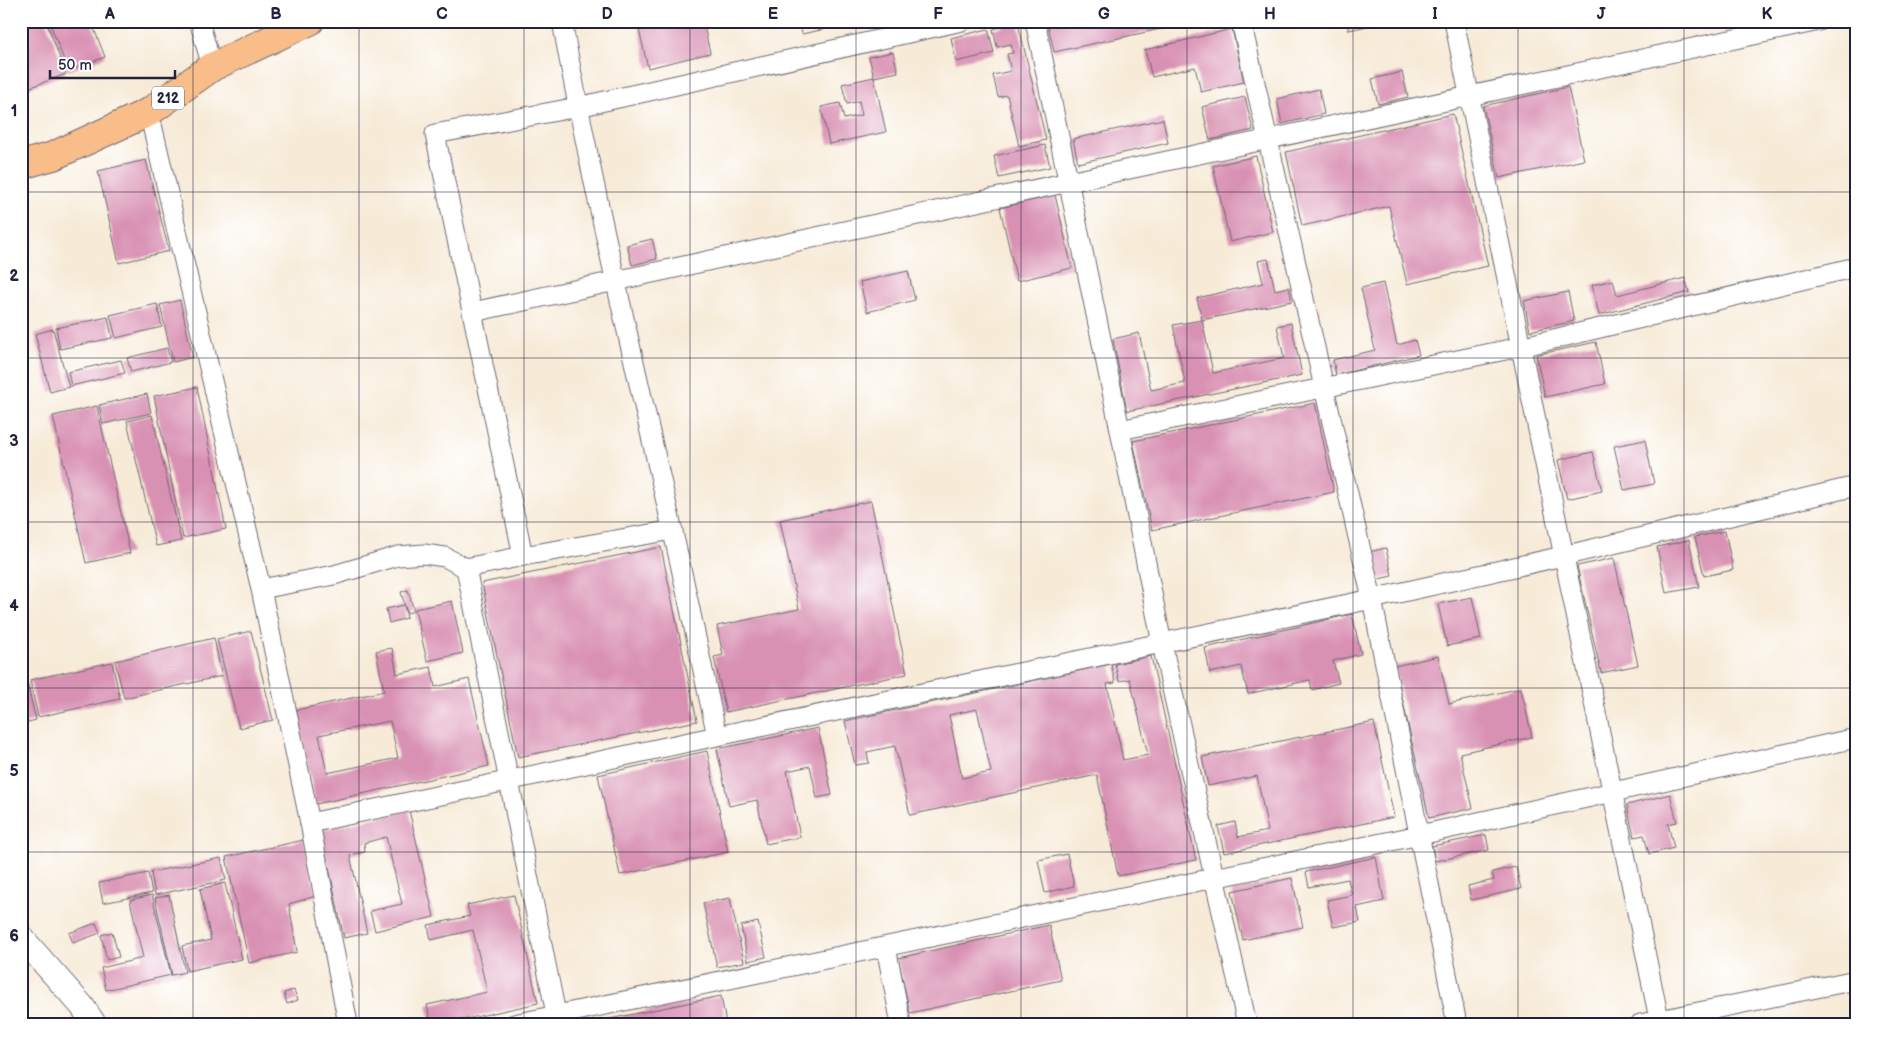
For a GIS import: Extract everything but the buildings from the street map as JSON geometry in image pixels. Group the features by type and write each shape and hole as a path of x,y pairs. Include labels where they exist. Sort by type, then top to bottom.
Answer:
{"main road":[{"name":"212","path":"21,165 53,156 149,112 212,67 310,21"}],"street":[{"path":"199,21 212,67"},
{"path":"562,21 615,281 673,530 717,736"},
{"path":"524,556 435,134 578,107 962,21"},
{"path":"1035,21 1120,430 1162,644 1247,1024"},
{"path":"1241,21 1372,599 1457,1024"},
{"path":"1454,21 1660,1022"},
{"path":"473,312 1820,21"},
{"path":"149,112 261,589 310,823 348,1024"},
{"path":"1120,430 1520,347 1856,267"},
{"path":"310,823 1372,599 1563,556 1856,486"},
{"path":"261,589 334,575 398,556 424,554 445,557 466,568 673,530"},
{"path":"466,568 557,1019"},
{"path":"514,1024 557,1019 1215,877 1420,835 1856,738"},
{"path":"21,937 82,1006 94,1024"},
{"path":"886,948 901,1024"},
{"path":"1640,1024 1660,1022 1856,980"}]}
